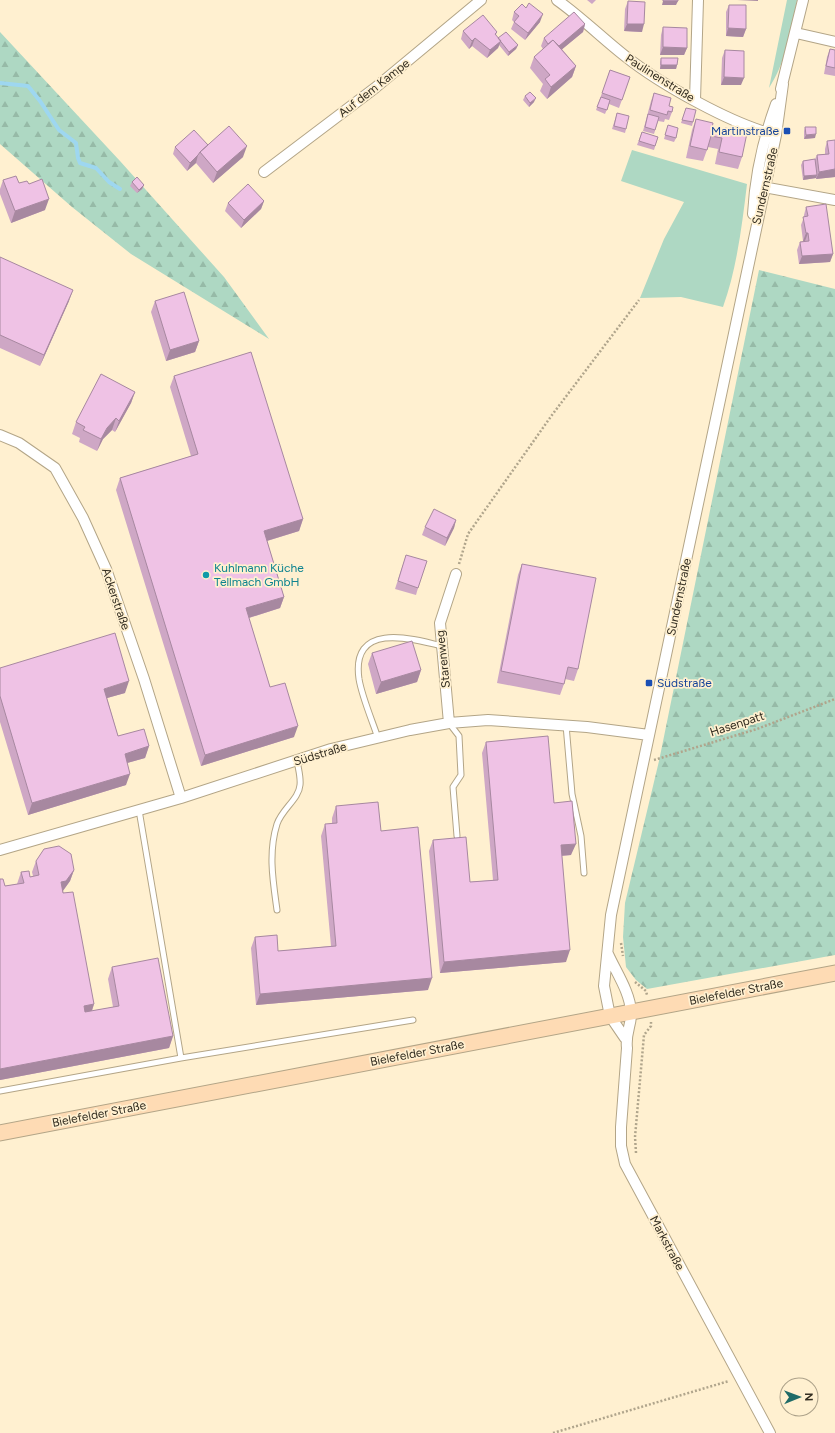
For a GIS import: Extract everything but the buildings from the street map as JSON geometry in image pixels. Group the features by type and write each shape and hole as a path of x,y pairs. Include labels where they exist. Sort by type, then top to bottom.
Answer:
{"main road":[{"name":"Bielefelder Straße","path":"0,1133 835,974"}],"street":[{"name":"Auf dem Kampe","path":"264,172 375,88 481,0"},
{"name":"Paulinenstraße","path":"557,0 577,14 626,57 657,78 695,100 747,126 776,135"},
{"path":"695,100 698,0"},
{"name":"Sundernstraße","path":"610,1016 604,986 611,916 648,760 649,735 752,240 766,133 783,84 803,0"},
{"path":"796,33 835,42"},
{"name":"Sundernstraße","path":"760,186 776,135 783,84"},
{"path":"760,186 835,200"},
{"name":"Ackerstraße","path":"0,434 19,443 55,468 83,518 106,569 144,679 181,798"},
{"name":"Starenweg","path":"449,723 440,623 456,574"},
{"name":"Südstraße","path":"0,850 181,798 331,749 410,730 449,723 488,720 566,725 649,735"},
{"path":"608,954 626,991 631,1012"},
{"name":"Markstraße","path":"631,1012 625,1038 627,1048 621,1146 624,1164 770,1433"},
{"path":"610,1016 625,1038"}],"lane":[{"path":"378,738 359,680 359,661 362,650 370,642 383,638 404,638 442,646"},
{"path":"449,723 459,736 461,775 453,787 457,836"},
{"path":"566,725 572,794 581,836 584,873"},
{"path":"277,910 271,869 273,840 280,816 295,798 300,786 297,760"},
{"path":"139,810 182,1058"},
{"path":"0,1091 182,1058 413,1020"}],"path":[{"path":"456,574 468,534 552,415 640,300"},
{"name":"Hasenpatt","path":"648,760 757,729 835,699"},
{"path":"648,760 654,752"},
{"path":"621,941 624,961"},
{"path":"632,977 646,991 652,1026 644,1034 635,1137 636,1158"},
{"path":"553,1433 740,1378"}],"green space":[{"path":"787,0 797,0 784,57 769,88"},
{"path":"0,32 120,161 224,277 269,339 131,254 72,207 0,144"},
{"path":"632,150 747,184 741,231 735,262 723,307 681,297 640,298 664,239 684,202 621,181"},
{"path":"759,270 835,289 835,955 647,989 636,980 626,967 623,937 625,903 659,761"}],"waterway":[{"path":"0,83 28,86 59,130 76,143 80,163 96,168 109,182 120,189"}],"place":[{"name":"Martinstraße","path":"787,131"},
{"name":"Kuhlmann Küche Tellmach GmbH","path":"206,575"},
{"name":"Südstraße","path":"649,683"}]}
